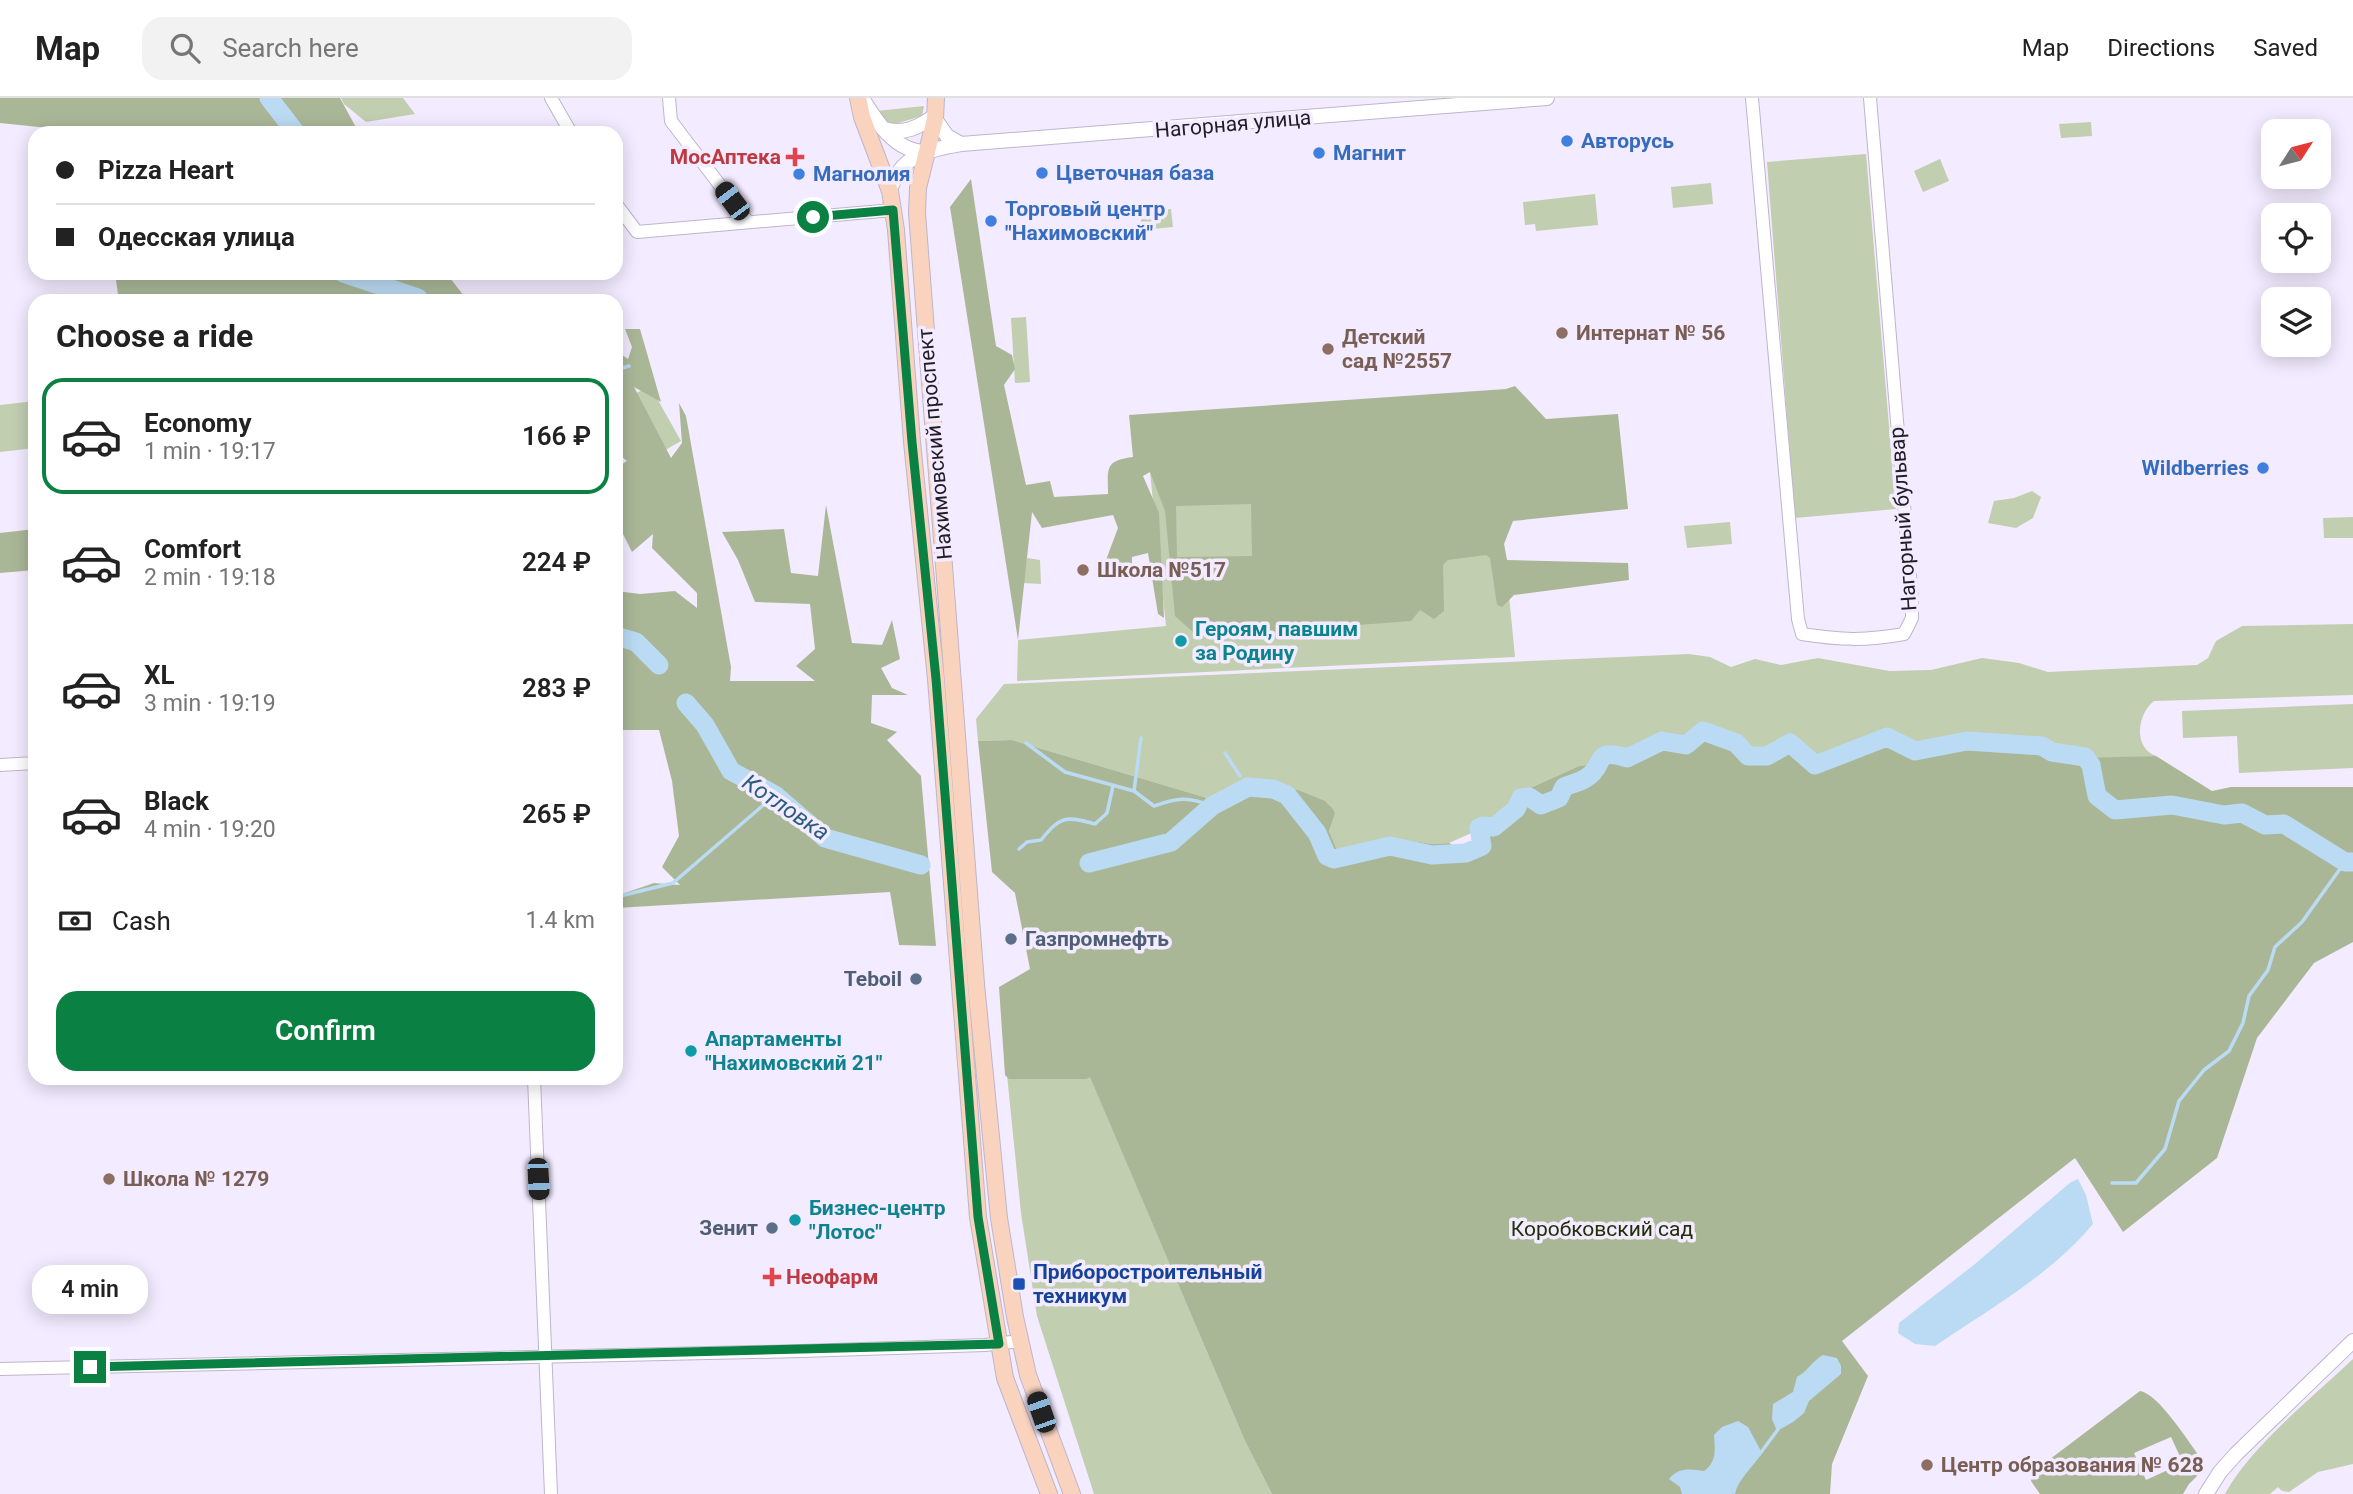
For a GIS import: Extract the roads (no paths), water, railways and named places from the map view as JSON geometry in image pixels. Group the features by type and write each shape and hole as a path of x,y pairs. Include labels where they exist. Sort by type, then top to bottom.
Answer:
{"main road":[{"name":"Нахимовский проспект","path":"860,98 862,117 890,191 893,210 912,442 936,679 977,1205 1005,1378 1049,1494"},
{"name":"Нахимовский проспект","path":"936,98 935,117 926,152 917,213 976,984 999,1218 1020,1341 1028,1375 1072,1494"}],"street":[{"path":"551,98 567,126"},
{"path":"669,98 671,121 748,222"},
{"name":"Нахимовский проспект","path":"860,98 883,129"},
{"name":"Нагорная улица","path":"890,191 894,175 910,159 926,152 961,144 1547,98"},
{"name":"Нагорный бульвар","path":"1752,98 1798,619 1802,634 1868,640 1904,634 1912,618 1870,98"},
{"path":"883,129 910,130 935,117 947,136 961,144"},
{"path":"883,129 903,146 926,152"},
{"path":"918,196 923,188 930,157 961,144"},
{"path":"623,213 637,232 893,210"},
{"path":"0,765 28,763"},
{"path":"534,1085 551,1494"},
{"path":"0,1368 795,1351 1020,1341"},
{"path":"2206,1494 2236,1454 2353,1341"}],"water":[{"path":"2078,1179 2086,1195 2093,1224 2058,1259 2018,1290 1935,1346 1915,1344 1898,1333 1899,1323"},
{"path":"1823,1355 1837,1358 1841,1374 1809,1401 1804,1413 1777,1431 1772,1419 1773,1404 1793,1392 1797,1377"},
{"path":"1738,1421 1748,1427 1762,1453 1742,1478 1735,1494 1682,1494 1680,1487 1669,1479 1681,1471 1704,1471 1713,1459 1714,1435 1722,1427"}],"waterway":[{"name":"Котловка","path":"269,98 291,126"},
{"name":"Котловка","path":"364,280 406,294"},
{"path":"623,368 629,366"},
{"name":"Котловка","path":"623,638 636,642 659,665"},
{"name":"Котловка","path":"686,703 705,725 731,771 775,795 825,838 921,865"},
{"name":"Котловка","path":"1089,863 1171,842 1212,806 1248,787 1273,789 1287,795 1317,833 1327,856 1334,859 1390,846 1432,855 1466,853 1482,846 1479,828 1494,827 1516,809 1521,798 1529,797 1541,805 1559,798 1564,787 1592,773 1604,756 1627,758 1662,741 1686,745 1703,731 1736,743 1748,756 1767,756 1790,743 1815,765 1887,737 1915,751 1967,741 2042,746 2052,752 2085,757 2091,765 2097,796 2115,810 2172,805 2224,815 2242,813 2265,825 2284,824 2345,862 2353,862"},
{"path":"1134,791 1141,738"},
{"path":"1026,743 1065,772 1134,791 1154,806 1183,799 1212,806"},
{"path":"1225,753 1240,776"},
{"name":"Котловка","path":"1245,783 1248,787"},
{"path":"1019,849 1027,842 1041,840 1064,820 1077,819 1095,824 1107,813 1113,786"},
{"path":"623,895 673,883 775,795"},
{"path":"2112,1183 2136,1183 2165,1149 2179,1101 2204,1070 2229,1051 2243,1023 2249,996 2268,970 2275,947 2302,922 2345,862"},
{"path":"1759,1455 1779,1428"}],"place":[{"name":"Авторусь","path":"1567,141"},
{"name":"Магнит","path":"1319,153"},
{"name":"МосАптека","path":"795,157"},
{"name":"Цветочная база","path":"1042,173"},
{"name":"Магнолия","path":"799,174"},
{"name":"Торговый центр \"Нахимовский\"","path":"991,221"},
{"name":"Интернат № 56","path":"1562,333"},
{"name":"Детский сад №2557","path":"1328,349"},
{"name":"Wildberries","path":"2263,468"},
{"name":"Школа №517","path":"1083,570"},
{"name":"Героям, павшим за Родину","path":"1181,641"},
{"name":"Газпромнефть","path":"1011,939"},
{"name":"Teboil","path":"916,979"},
{"name":"Апартаменты \"Нахимовский 21\"","path":"691,1051"},
{"name":"Школа № 1279","path":"109,1179"},
{"name":"Бизнес-центр \"Лотос\"","path":"795,1220"},
{"name":"Зенит","path":"772,1228"},
{"name":"Неофарм","path":"772,1277"},
{"name":"Приборостроительный техникум","path":"1019,1284"},
{"name":"Центр образования № 628","path":"1927,1465"}],"park label":[{"name":"Коробковский сад","path":"1602,1229"}]}
